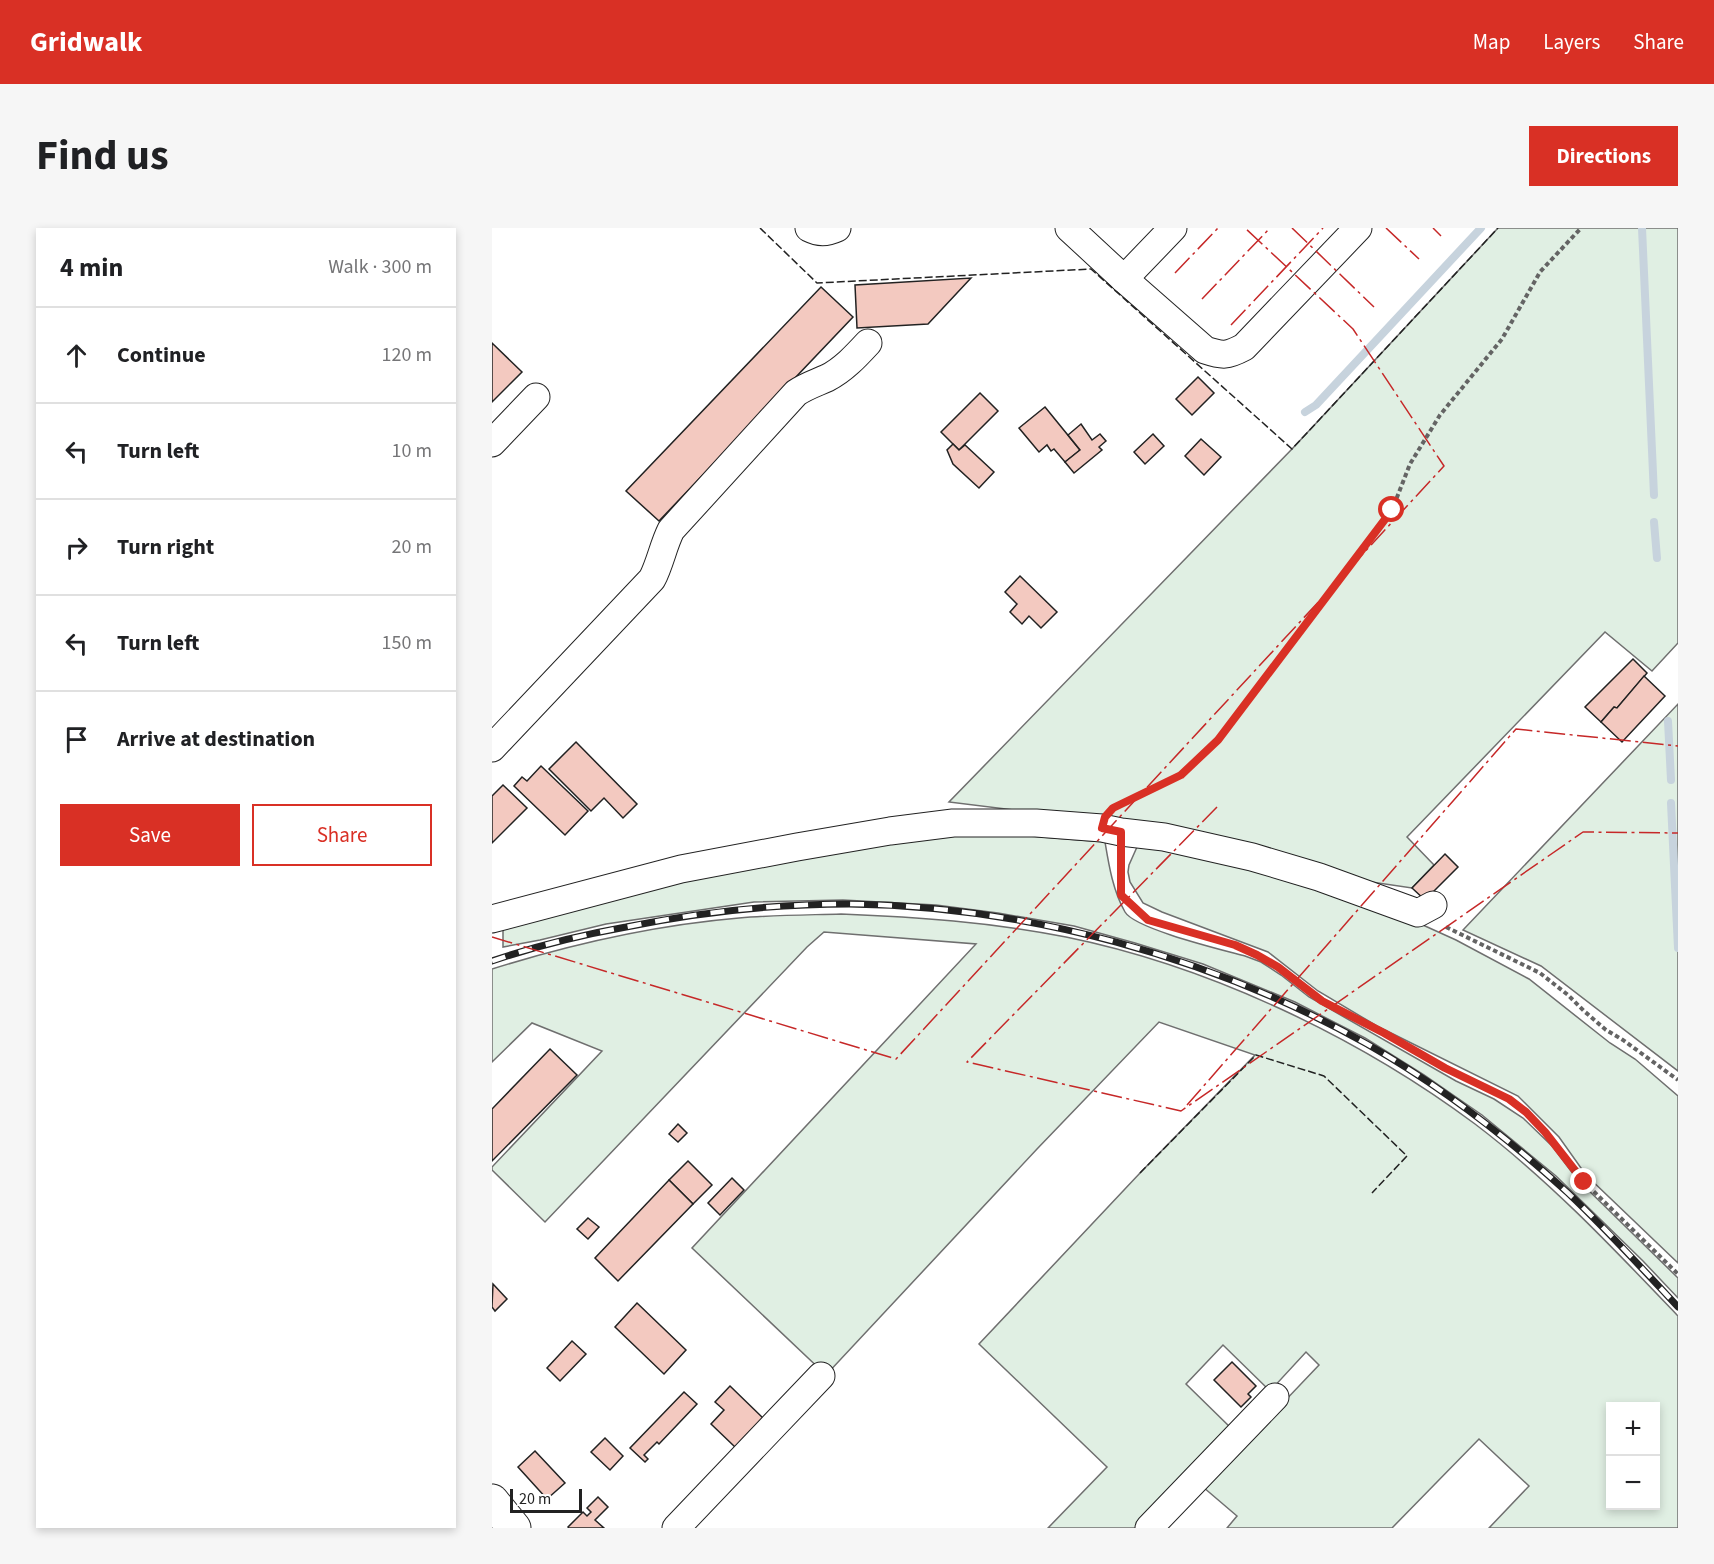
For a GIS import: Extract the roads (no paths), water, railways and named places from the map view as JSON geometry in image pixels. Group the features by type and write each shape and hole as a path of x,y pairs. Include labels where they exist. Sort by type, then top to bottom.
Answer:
{"main road":[{"path":"492,1501 514,1528"}],"lane":[{"path":"809,228 817,232 828,232 837,228"},
{"path":"1069,228 1205,350 1220,355 1230,354 1244,348 1358,228"},
{"path":"1124,279 1173,228"},
{"path":"492,748 651,579 657,570 671,530 796,393 843,368 868,343"},
{"path":"492,443 536,397"},
{"path":"492,919 681,869 890,831 953,823 1036,823 1164,837 1252,857 1426,909"},
{"path":"676,1528 820,1376"},
{"path":"1149,1528 1275,1397"}],"waterway":[{"path":"1305,412 1316,405 1481,228"},
{"path":"1642,228 1654,495"},
{"path":"1654,522 1657,558"},
{"path":"1668,721 1671,780"},
{"path":"1671,803 1678,948"}],"railway":[{"path":"492,961 559,941 654,922 709,913 821,904 916,907 983,914 1050,926 1116,942 1182,962 1246,986 1308,1013 1394,1060 1472,1113 1545,1172 1596,1221 1678,1307"}]}
